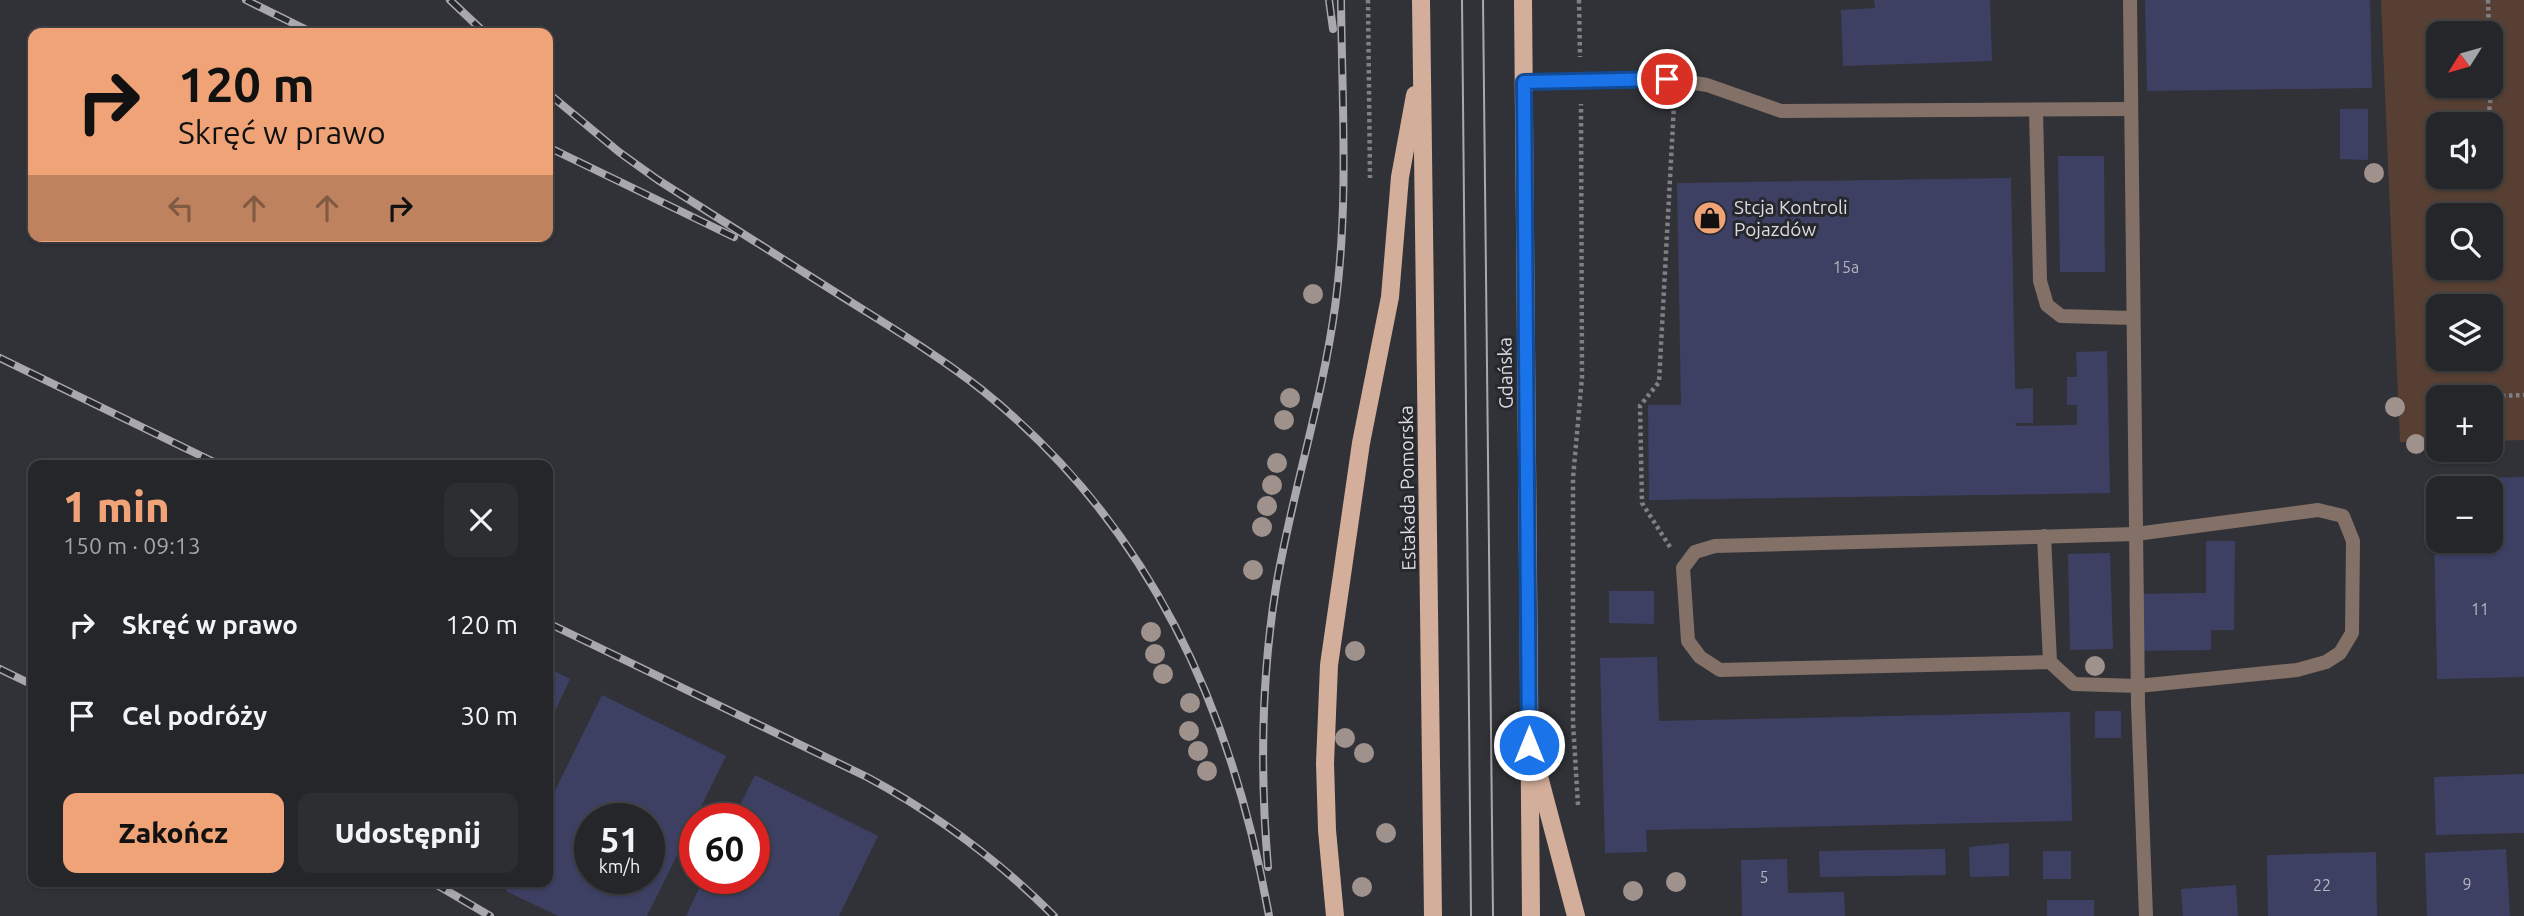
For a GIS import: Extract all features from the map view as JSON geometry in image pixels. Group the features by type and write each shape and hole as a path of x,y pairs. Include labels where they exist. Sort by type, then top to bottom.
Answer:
{"main road":[{"path":"1335,916 1327,830 1325,763 1329,665 1361,443 1390,297 1404,153 1422,60 1421,0"},
{"name":"Gdańska","path":"1522,0 1529,745"},
{"name":"Estakada Pomorska","path":"1422,60 1433,916"},
{"path":"1529,745 1531,916"},
{"path":"1529,745 1553,821 1576,916"}],"lane":[{"path":"2130,0 2138,704 2146,916"},
{"path":"1524,82 1675,80 1707,85 1781,111 2131,109"},
{"path":"2036,110 2040,281 2048,305 2061,316 2133,318"},
{"path":"2318,510 2343,516 2353,541 2352,633 2340,653 2326,663 2297,670 2138,686 2074,684 2050,662 1720,670 1700,657 1688,641 1683,568 1695,552 1715,546 2044,536 2136,534 2318,510"},
{"path":"2044,536 2050,662"}],"path":[{"path":"1578,816 1573,723 1573,478 1581,377 1579,0"},
{"path":"2488,0 2489,21"},
{"path":"1675,80 1659,382 1640,406 1642,503 1683,568"},
{"path":"2503,396 2524,395"}],"shaded area":[{"path":"2381,0 2524,0 2524,440 2503,441 2503,385 2426,385 2426,442 2400,442"}],"building":[{"path":"1874,0 1990,0 1992,61 1843,66 1841,10 1875,8"},
{"path":"2145,0 2370,0 2372,88 2147,91"},
{"path":"2340,109 2368,109 2368,160 2340,159"},
{"path":"2058,156 2104,156 2105,272 2060,272"},
{"path":"2011,178 2015,389 2033,388 2033,423 2015,423 2016,426 2077,425 2077,405 2067,405 2067,377 2077,377 2076,352 2107,351 2110,493 1649,500 1648,405 1681,405 1677,183"},
{"path":"2503,477 2524,477 2524,677 2437,679 2434,553 2503,553"},
{"path":"2206,541 2235,541 2234,630 2211,630 2211,650 2130,651 2129,594 2206,593"},
{"path":"2110,553 2113,649 2070,650 2068,554"},
{"path":"1609,591 1654,591 1654,624 1609,623"},
{"path":"1657,657 1659,721 2070,712 2072,821 1646,830 1647,852 1605,853 1600,658"},
{"path":"553,670 570,679 553,715"},
{"path":"602,695 726,756 703,803 679,803 679,851 665,880 665,803 574,803 574,894 658,894 647,916 558,916 506,891 508,887 553,887 553,795"},
{"path":"2095,711 2121,711 2121,738 2095,738"},
{"path":"2524,774 2524,833 2436,835 2434,777"},
{"path":"755,775 878,836 839,916 686,916 696,894 770,894 770,803 741,803"},
{"path":"2009,843 2009,876 1970,877 1969,847"},
{"path":"1945,849 1946,875 1820,877 1819,851"},
{"path":"2506,849 2510,916 2427,916 2425,853"},
{"path":"2043,851 2071,851 2071,879 2043,879"},
{"path":"2376,852 2377,916 2268,916 2267,855"},
{"path":"1787,859 1788,893 1844,892 1845,916 1742,916 1741,860"},
{"path":"2236,885 2238,916 2183,916 2181,889"},
{"path":"2047,900 2094,900 2094,916 2047,916"}],"tram line":[{"path":"1462,0 1471,916"},
{"path":"1483,0 1493,916"}],"railway":[{"path":"246,0 303,28"},
{"path":"450,0 480,28"},
{"path":"1329,0 1333,29"},
{"path":"1268,867 1263,727 1271,622 1283,552 1329,342 1339,269 1344,154 1341,0"},
{"path":"553,97 619,152 658,180 966,378 1041,443 1093,500 1137,561 1175,626 1206,694 1232,765 1253,839 1269,916"},
{"path":"553,149 734,237"},
{"path":"0,358 210,460"},
{"path":"553,625 893,791 965,839 1033,895 1054,916"},
{"path":"0,669 28,683"},
{"path":"441,887 490,916"}],"place":[{"name":"Stcja Kontroli Pojazdów","path":"1710,218"}],"route":[{"path":"1529,745 1524,82 1667,79"}]}
